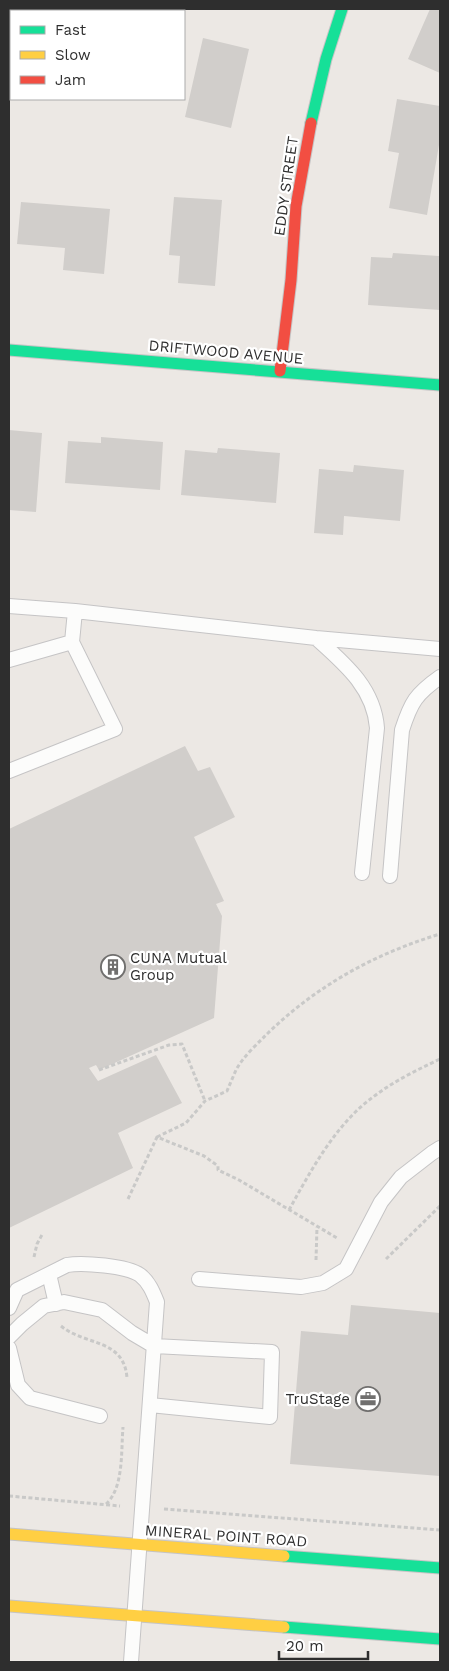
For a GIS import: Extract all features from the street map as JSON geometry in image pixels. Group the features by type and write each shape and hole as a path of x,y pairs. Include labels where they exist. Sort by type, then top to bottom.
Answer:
{"main road":[{"name":"EDDY STREET","path":"280,371 291,280 296,206 306,144 326,59 342,9"},
{"name":"DRIFTWOOD AVENUE","path":"9,350 440,385"},
{"name":"MINERAL POINT ROAD","path":"9,1534 440,1568"},
{"path":"9,1606 440,1639"}],"lane":[{"path":"9,606 75,611 316,638 440,649"},
{"path":"9,771 115,729 72,642 75,611"},
{"path":"316,638 346,664 358,678 368,694 376,715 377,728 362,873"},
{"path":"9,660 72,642"},
{"path":"390,876 402,730 415,698 440,677"},
{"path":"199,1278 301,1287 323,1283 346,1269 381,1202 400,1177 440,1148"},
{"path":"9,1308 17,1290 67,1266 76,1264 114,1267 140,1274 150,1285 157,1302 131,1662"},
{"path":"49,1274 50,1305"},
{"path":"9,1337 22,1324 50,1305 64,1302 102,1310 132,1333 154,1346 272,1352 270,1417 150,1405"},
{"path":"9,1348 18,1385 30,1398 100,1416"}],"path":[{"path":"128,1199 157,1138 186,1123 205,1101 227,1091 237,1068 258,1044 293,1011 337,978 365,963 390,951 440,934"},
{"path":"99,1070 169,1044 182,1044 205,1101"},
{"path":"289,1210 323,1152 351,1118 372,1098 395,1082 440,1059"},
{"path":"157,1138 204,1156 218,1166 218,1170 239,1180 340,1240"},
{"path":"386,1259 440,1206"},
{"path":"316,1260 317,1227"},
{"path":"36,1281 34,1258 37,1244 43,1233"},
{"path":"50,1305 54,1320 64,1328 78,1336 115,1350 126,1368 127,1380"},
{"path":"9,1496 106,1504 113,1498 118,1484 124,1418"},
{"path":"167,1509 440,1530"}],"building":[{"path":"430,9 440,9 440,73 408,59"},
{"path":"203,38 249,49 231,128 185,117"},
{"path":"397,99 440,106 440,139 427,215 389,208 399,153 388,151"},
{"path":"174,197 222,200 215,286 178,283 180,256 169,255"},
{"path":"21,202 110,209 104,274 63,270 65,248 17,244"},
{"path":"393,253 439,256 440,310 368,305 371,257 392,258"},
{"path":"9,430 42,433 36,512 9,510"},
{"path":"101,437 163,442 160,490 65,483 68,441 101,443"},
{"path":"218,448 280,453 276,503 181,495 185,450 217,453"},
{"path":"354,465 404,470 400,521 344,516 343,535 314,533 319,469 353,472"},
{"name":"CUNA Mutual Group","path":"185,746 198,771 210,767 235,817 194,837 224,901 216,904 222,916 214,1018 99,1070 96,1065 89,1068 98,1081 156,1055 182,1103 118,1133 133,1168 9,1228 9,829"},
{"name":"TruStage","path":"351,1305 440,1313 440,1476 290,1464 301,1331 348,1335"}],"traffic: fast":[{"path":"311,123 326,59 342,9"},
{"path":"9,350 440,385"},
{"path":"284,1556 440,1568"},
{"path":"284,1627 440,1639"}],"traffic: slow":[{"path":"9,1534 284,1556"},
{"path":"9,1606 284,1627"}],"traffic: jam":[{"path":"280,371 291,280 296,206 311,123"}],"place":[{"name":"CUNA Mutual Group","path":"113,967"},
{"name":"TruStage","path":"368,1399"}]}
